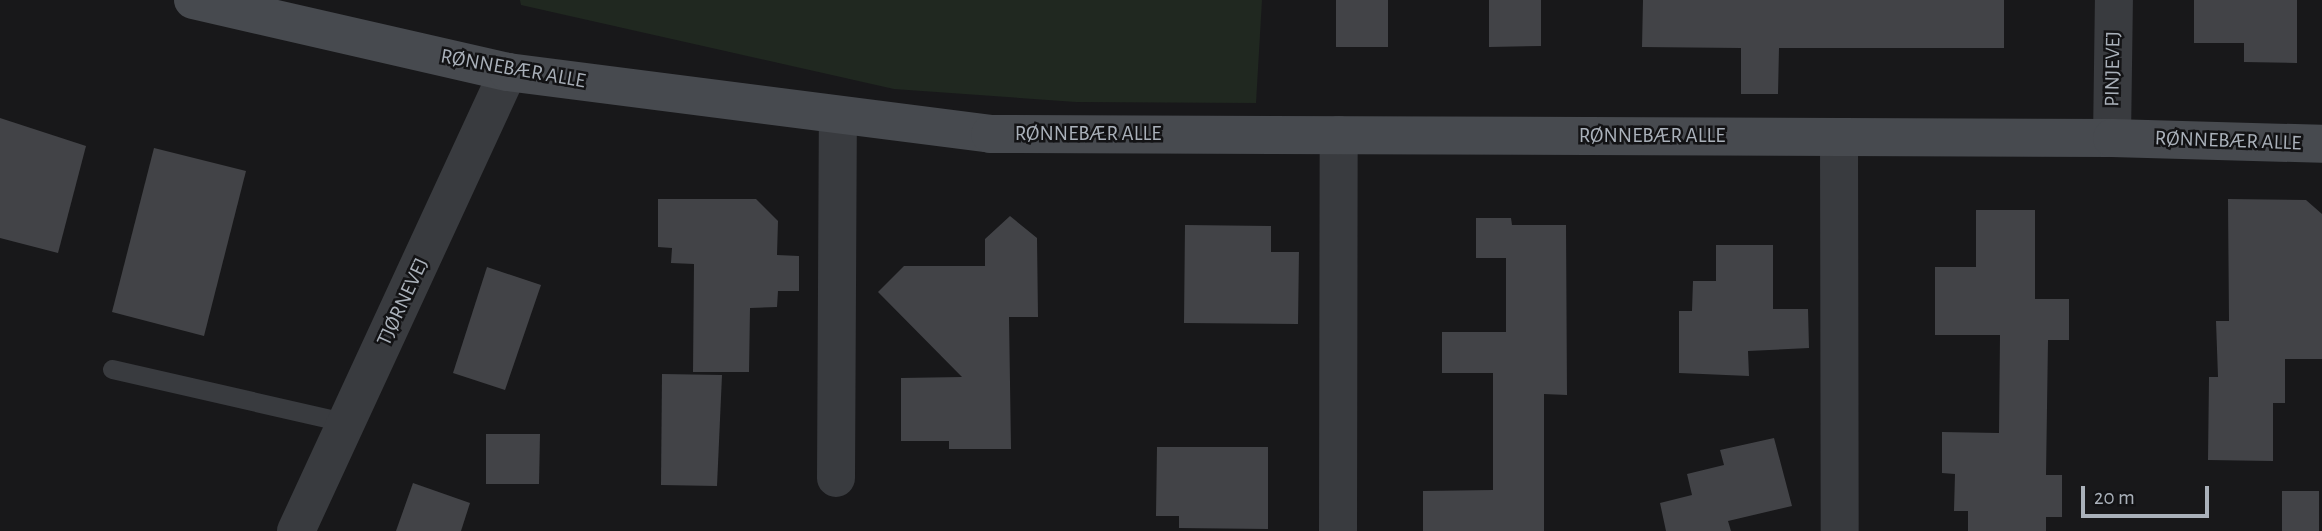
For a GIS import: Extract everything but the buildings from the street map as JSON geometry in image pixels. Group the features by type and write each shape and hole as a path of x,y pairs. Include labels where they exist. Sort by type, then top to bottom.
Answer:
{"main road":[{"name":"RØNNEBÆR ALLE","path":"193,0 508,72 838,117 990,134 2112,138 2322,144"}],"street":[{"name":"PINJEVEJ","path":"2112,138 2114,0"},
{"name":"TJØRNEVEJ","path":"296,531 508,72"},
{"path":"836,478 838,117"},
{"path":"1338,531 1339,135"},
{"path":"1839,137 1840,531"}],"lane":[{"path":"112,369 347,423"}],"shaded area":[{"path":"520,0 1262,0 1256,103 1076,102 894,89 521,5"}]}
